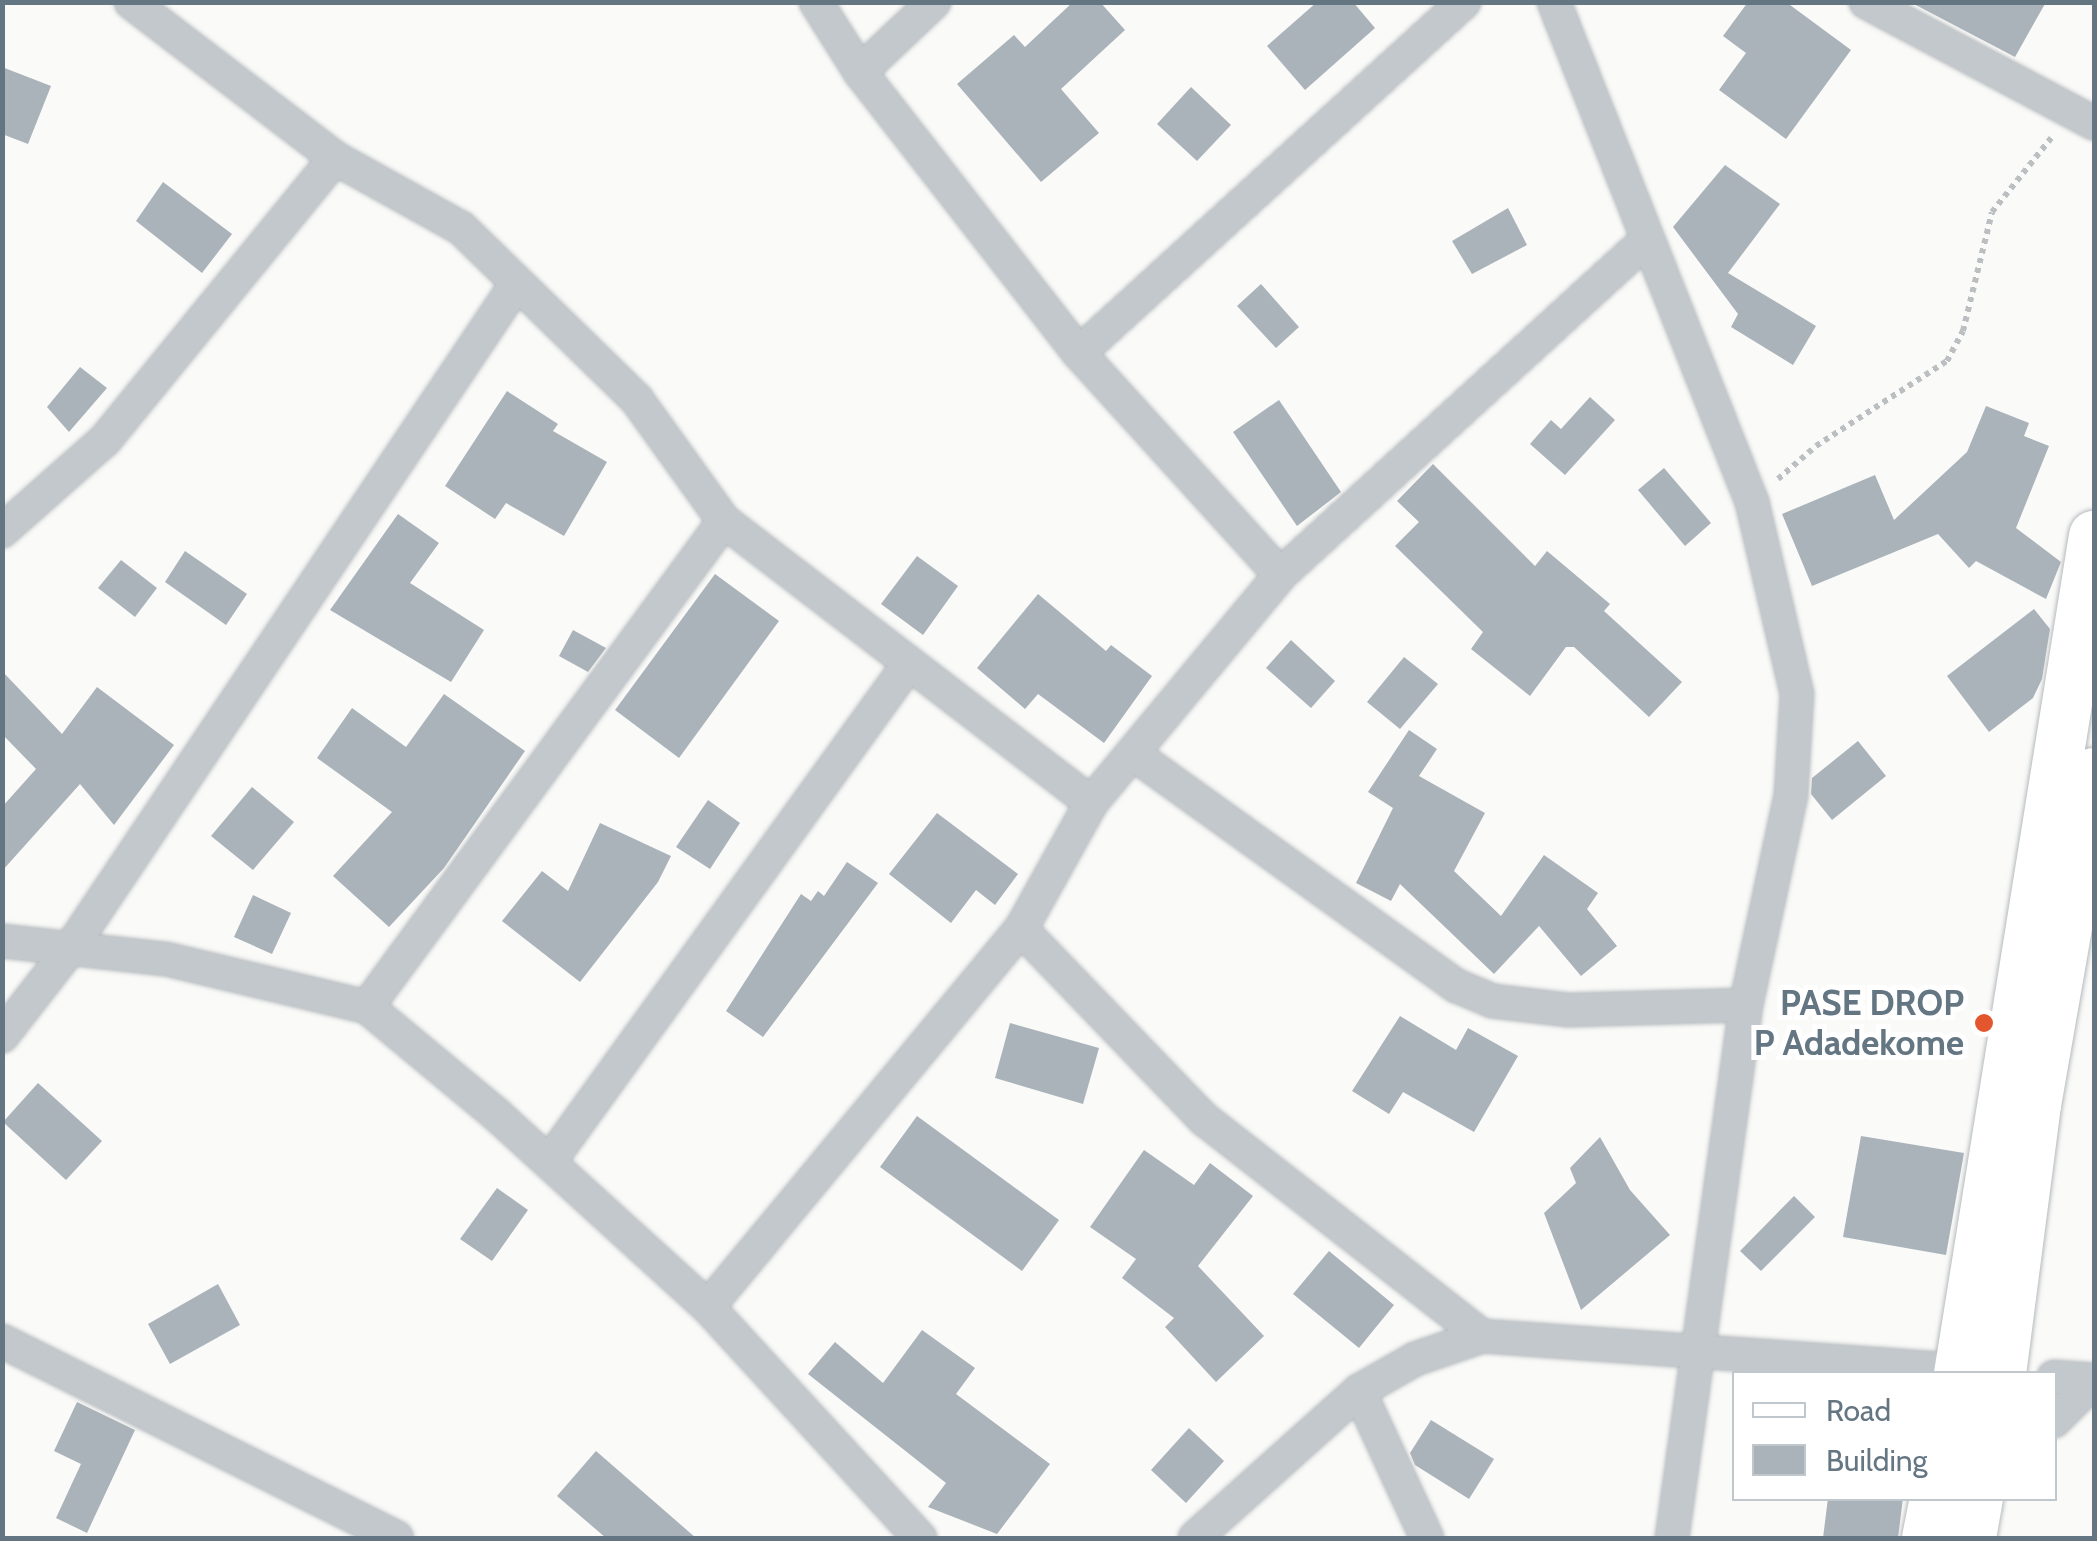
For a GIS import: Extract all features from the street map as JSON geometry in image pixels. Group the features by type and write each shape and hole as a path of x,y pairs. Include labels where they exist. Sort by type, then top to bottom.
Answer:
{"main road":[{"path":"1986,1371 2094,536"},
{"path":"1986,1371 2089,848 2094,773"},
{"path":"1927,1538 1934,1501"},
{"path":"1972,1538 1978,1501"}],"street":[{"path":"131,2 335,158 461,228 515,286 637,400 724,521 1092,802"},
{"path":"816,2 860,72 1080,353 1280,575"},
{"path":"860,72 934,2"},
{"path":"1080,353 1464,2"},
{"path":"1554,2 1752,502 1796,694 1791,795 1746,1004 1702,1351 1672,1538"},
{"path":"1866,2 2085,117"},
{"path":"2,530 104,440 335,158"},
{"path":"708,1307 1021,928 1092,802 1280,575 1647,240"},
{"path":"2,1036 72,946 515,286"},
{"path":"367,1007 724,521"},
{"path":"550,1161 908,665"},
{"path":"1134,755 1457,986 1492,1001 1569,1010 1746,1004"},
{"path":"1021,928 1204,1119 1482,1336"},
{"path":"2,942 72,946 279,982 367,1007 550,1161 708,1307 920,1538"},
{"path":"1196,1538 1359,1392 1415,1358 1482,1336 1960,1371"},
{"path":"2,1341 397,1538"},
{"path":"2057,1377 2094,1380"},
{"path":"2057,1418 2094,1380"},
{"path":"1359,1392 1427,1538"}],"path":[{"path":"1752,502 1816,446 1947,361 1963,330 1992,212 2085,117"}],"building":[{"path":"1073,2 1100,2 1125,30 1061,89 1099,133 1041,182 957,84 1014,35 1025,47"},
{"path":"1317,2 1353,2 1375,28 1305,90 1267,46"},
{"path":"1748,2 1786,2 1851,50 1786,139 1719,90 1746,53 1723,36"},
{"path":"1910,2 2046,2 2015,57"},
{"path":"2,67 51,86 28,144 2,134"},
{"path":"1191,87 1231,125 1197,161 1157,124"},
{"path":"1725,165 1780,204 1728,273 1816,326 1793,365 1731,327 1738,314 1673,227"},
{"path":"163,182 232,234 202,273 136,221"},
{"path":"1508,208 1527,245 1472,274 1452,241"},
{"path":"1261,284 1299,327 1276,348 1237,306"},
{"path":"80,367 107,388 69,432 47,407"},
{"path":"507,391 558,424 553,431 607,462 564,536 506,503 495,519 445,486"},
{"path":"1590,397 1615,420 1565,475 1530,444 1551,420 1561,429"},
{"path":"1279,400 1341,492 1297,526 1233,432"},
{"path":"1986,406 2029,423 2024,436 2049,446 2016,528 2061,562 2046,599 1976,561 1969,568 1938,534 1812,586 1782,514 1875,475 1894,520 1967,452"},
{"path":"1433,464 1535,566 1547,551 1610,604 1604,611 1682,682 1649,717 1574,647 1566,647 1530,696 1471,649 1483,632 1395,546 1419,522 1397,501"},
{"path":"1664,468 1711,523 1685,546 1638,490"},
{"path":"398,514 439,543 410,583 484,630 451,682 330,610"},
{"path":"185,551 247,594 226,625 165,582"},
{"path":"917,556 958,586 923,635 881,604"},
{"path":"121,560 157,588 135,617 98,588"},
{"path":"715,574 779,621 679,758 615,710"},
{"path":"1038,594 1106,651 1111,645 1152,676 1104,743 1038,694 1025,709 977,668"},
{"path":"2034,609 2050,629 2042,679 2033,698 1989,732 1947,676"},
{"path":"573,630 606,648 588,672 559,656"},
{"path":"1291,640 1335,681 1311,708 1266,668"},
{"path":"1404,657 1438,684 1400,729 1367,702"},
{"path":"2,671 62,734 97,687 174,745 114,825 80,784 2,871 2,807 36,769 2,734"},
{"path":"444,694 525,751 444,868 389,927 333,876 392,812 317,758 352,708 406,747"},
{"path":"1409,730 1437,749 1419,776 1485,813 1454,871 1501,916 1544,855 1598,893 1587,909 1617,946 1581,976 1539,926 1494,974 1400,884 1391,901 1356,883 1393,808 1368,792"},
{"path":"1858,741 1886,776 1832,820 1811,794 1812,778"},
{"path":"252,787 294,822 253,870 211,836"},
{"path":"708,800 740,823 710,869 676,847"},
{"path":"937,813 1018,874 995,905 976,890 951,923 889,874"},
{"path":"600,823 671,856 658,882 580,982 502,921 542,871 568,891"},
{"path":"847,862 878,883 763,1037 726,1011 801,894 811,901 818,891 824,896"},
{"path":"253,895 291,913 272,954 234,937"},
{"path":"1400,1016 1456,1050 1468,1028 1518,1056 1474,1132 1403,1092 1389,1114 1352,1091"},
{"path":"1010,1023 1099,1048 1083,1104 995,1078"},
{"path":"38,1083 102,1141 66,1180 3,1122"},
{"path":"917,1116 1059,1220 1022,1271 880,1167"},
{"path":"1861,1136 1964,1153 1946,1255 1843,1237"},
{"path":"1600,1137 1630,1190 1670,1235 1581,1310 1544,1213 1576,1183 1570,1168"},
{"path":"1144,1150 1194,1185 1210,1163 1253,1196 1198,1266 1264,1336 1216,1382 1165,1327 1174,1318 1122,1278 1136,1259 1090,1227"},
{"path":"497,1188 528,1210 492,1261 460,1239"},
{"path":"1794,1196 1815,1217 1761,1271 1740,1251"},
{"path":"1329,1251 1394,1305 1359,1348 1293,1294"},
{"path":"218,1284 240,1325 170,1364 148,1324"},
{"path":"922,1330 975,1368 956,1394 1050,1464 997,1534 928,1507 946,1483 808,1374 835,1342 883,1383"},
{"path":"77,1402 135,1430 87,1533 56,1518 81,1464 54,1451"},
{"path":"1431,1420 1494,1459 1469,1499 1415,1465 1410,1453"},
{"path":"1189,1428 1224,1461 1186,1503 1151,1470"},
{"path":"596,1451 696,1538 606,1538 557,1496"},
{"path":"1828,1501 1903,1501 1898,1538 1823,1538"}],"place":[{"name":"PASE DROP P Adadekome","path":"1984,1023"}]}
